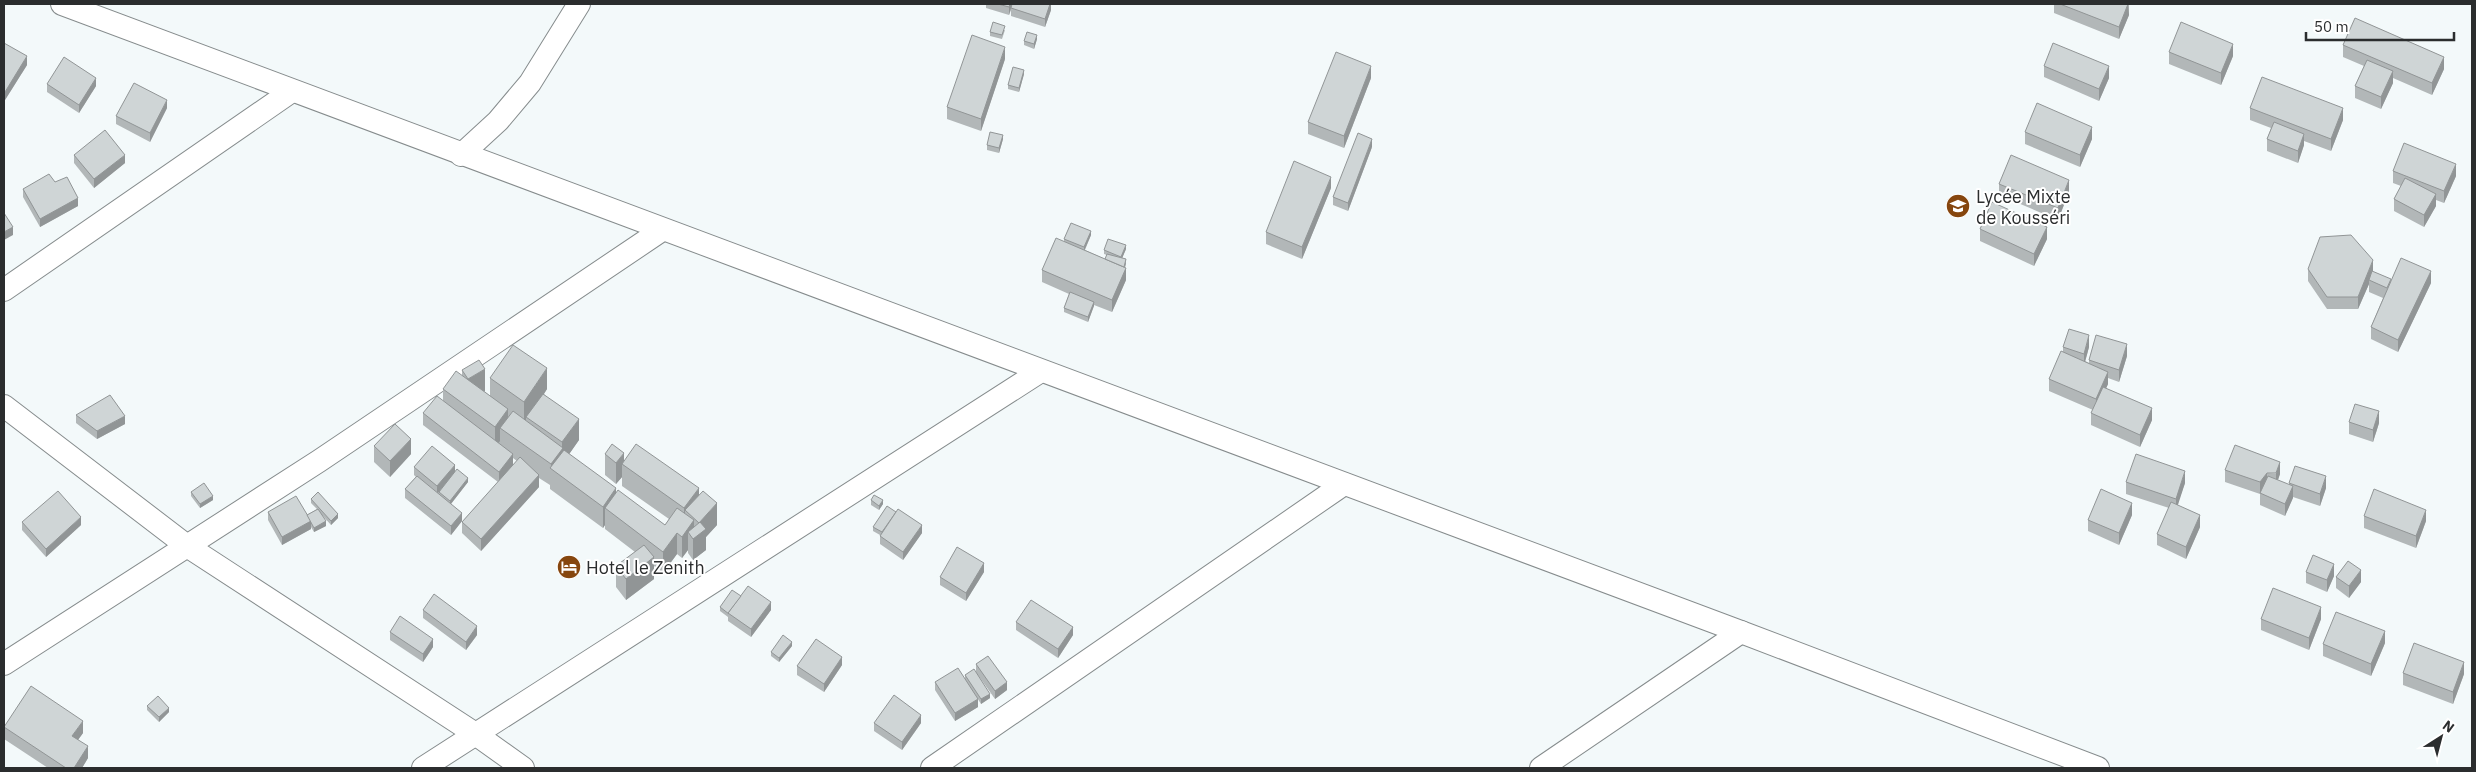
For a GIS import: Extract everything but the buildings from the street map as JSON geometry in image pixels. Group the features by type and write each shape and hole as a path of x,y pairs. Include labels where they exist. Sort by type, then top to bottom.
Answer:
{"street":[{"path":"62,4 461,155 571,194 662,230 1741,632 2090,767"},
{"path":"461,155 498,120 530,83 579,4"},
{"path":"4,290 292,91"},
{"path":"4,664 319,461 662,230"},
{"path":"423,768 1041,371"},
{"path":"4,406 187,546 523,768"},
{"path":"932,768 1344,484"},
{"path":"1541,768 1741,632"}],"place":[{"name":"Lycée Mixte de Kousséri","path":"1958,206"},
{"name":"Hotel le Zenith","path":"569,567"}]}
